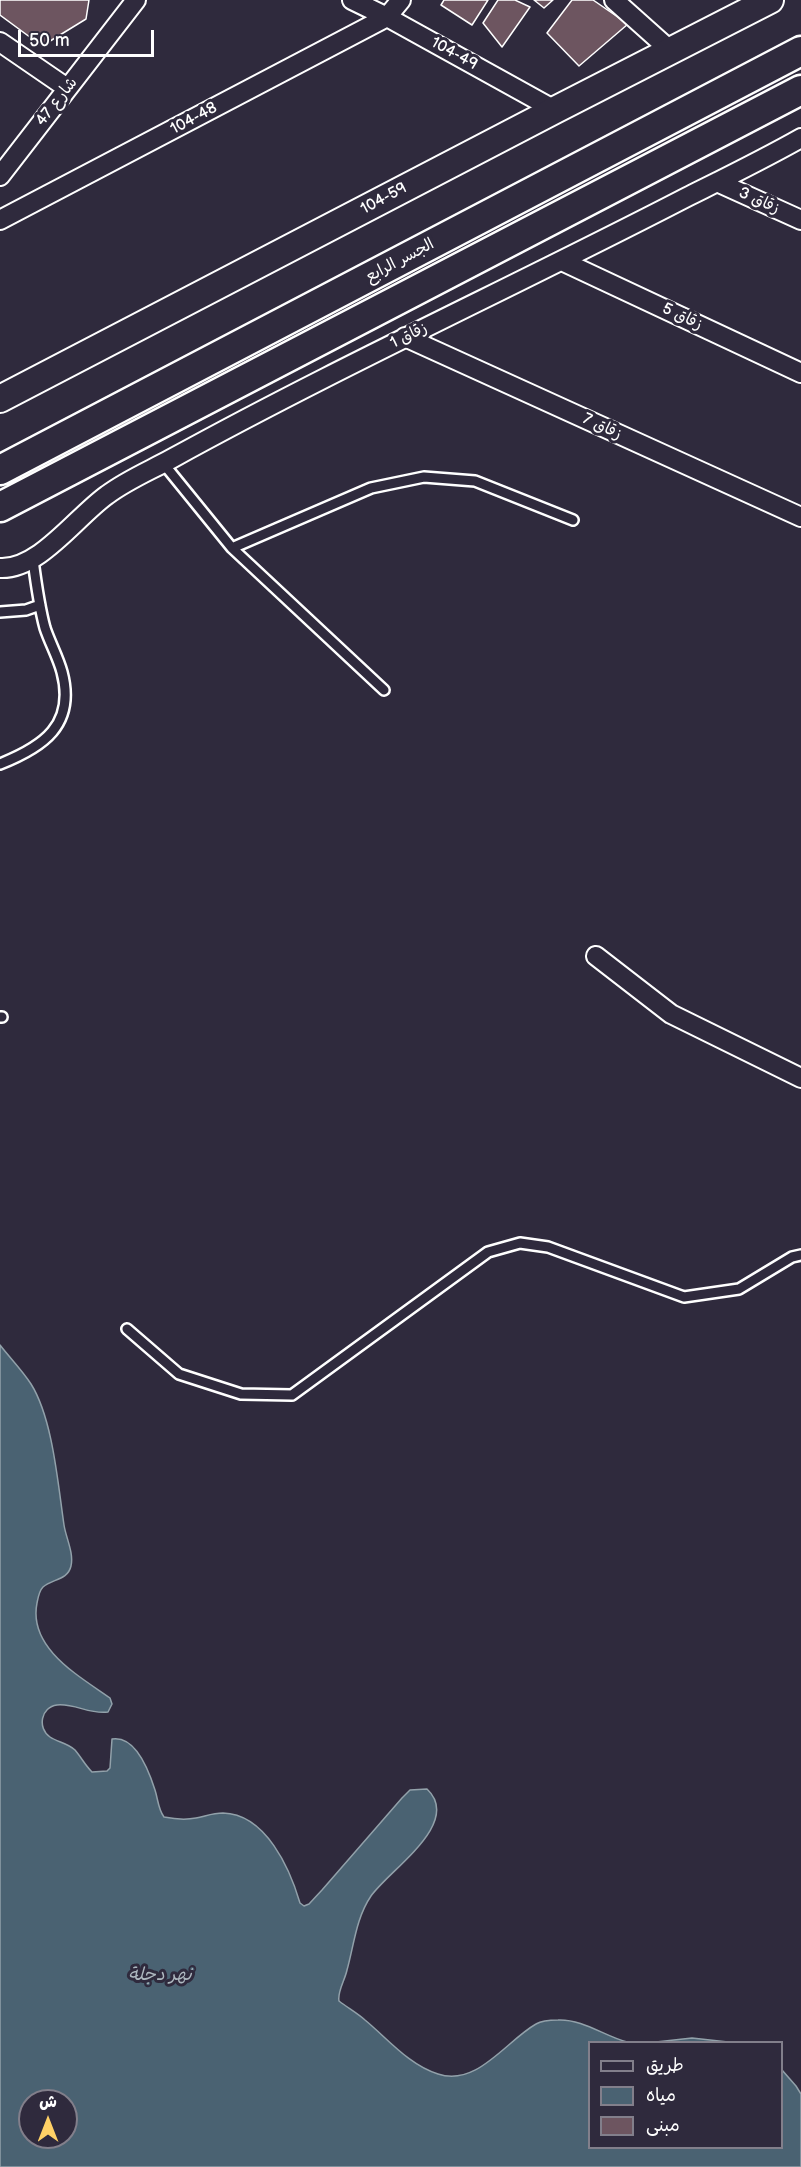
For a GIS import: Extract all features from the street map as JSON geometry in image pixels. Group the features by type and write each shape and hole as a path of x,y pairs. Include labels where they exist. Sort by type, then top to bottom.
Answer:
{"main road":[{"name":"الجسر الرابع","path":"0,470 801,51"},
{"name":"الجسر الرابع","path":"0,507 801,90"}],"street":[{"name":"شارع 47","path":"0,176 136,0"},
{"name":"104-49","path":"352,0 555,110"},
{"path":"387,17 401,0"},
{"path":"614,0 671,51"},
{"name":"104-59","path":"0,399 770,0"},
{"name":"104-48","path":"0,220 387,17"},
{"path":"0,42 67,88"},
{"name":"زقاق 1","path":"33,560 105,496 123,483 230,426 405,337 562,261 801,138"},
{"name":"زقاق 3","path":"717,182 801,220"},
{"name":"زقاق 5","path":"562,261 801,373"},
{"name":"زقاق 7","path":"405,337 800,517"},
{"path":"0,568 14,567 33,560"},
{"path":"596,956 671,1014 801,1078"}],"lane":[{"path":"163,463 232,548 384,690"},
{"path":"232,548 371,488 424,477 475,481 573,520"},
{"path":"0,764 27,753 41,744 52,732 60,718 65,702 65,685 46,630 33,560"},
{"path":"0,612 26,610 40,605"},
{"path":"127,1329 179,1374 241,1394 292,1395 488,1252 519,1243 548,1246 684,1297 739,1289 792,1257 801,1255"}],"water":[{"name":"نهر دجلة","path":"0,1345 31,1384 45,1415 54,1453 64,1525 71,1556 71,1566 67,1574 47,1584 40,1593 36,1619 40,1634 58,1659 110,1698 112,1704 108,1712 95,1712 63,1705 52,1707 47,1710 43,1718 43,1728 46,1733 75,1750 92,1772 107,1771 110,1768 112,1739 120,1739 128,1743 135,1748 145,1764 164,1817 188,1819 223,1813 238,1816 252,1823 264,1833 283,1860 300,1903 304,1906 309,1904 322,1890 410,1790 427,1789 436,1802 436,1816 430,1831 419,1846 380,1885 366,1904 356,1932 339,2001 362,2017 399,2051 427,2070 452,2076 466,2074 478,2068 543,2021 576,2022 624,2041 588,2041 588,2149 783,2149 783,2071 801,2094 801,2167 0,2167"},
{"path":"692,2038 719,2041 665,2041"}],"building":[{"path":"0,0 89,0 86,19 42,46 0,15"},
{"path":"444,0 488,0 472,25 441,5"},
{"path":"498,0 515,0 530,7 502,47 483,23"},
{"path":"534,0 553,0 544,8"},
{"path":"572,0 593,0 628,24 579,66 547,33"}]}
